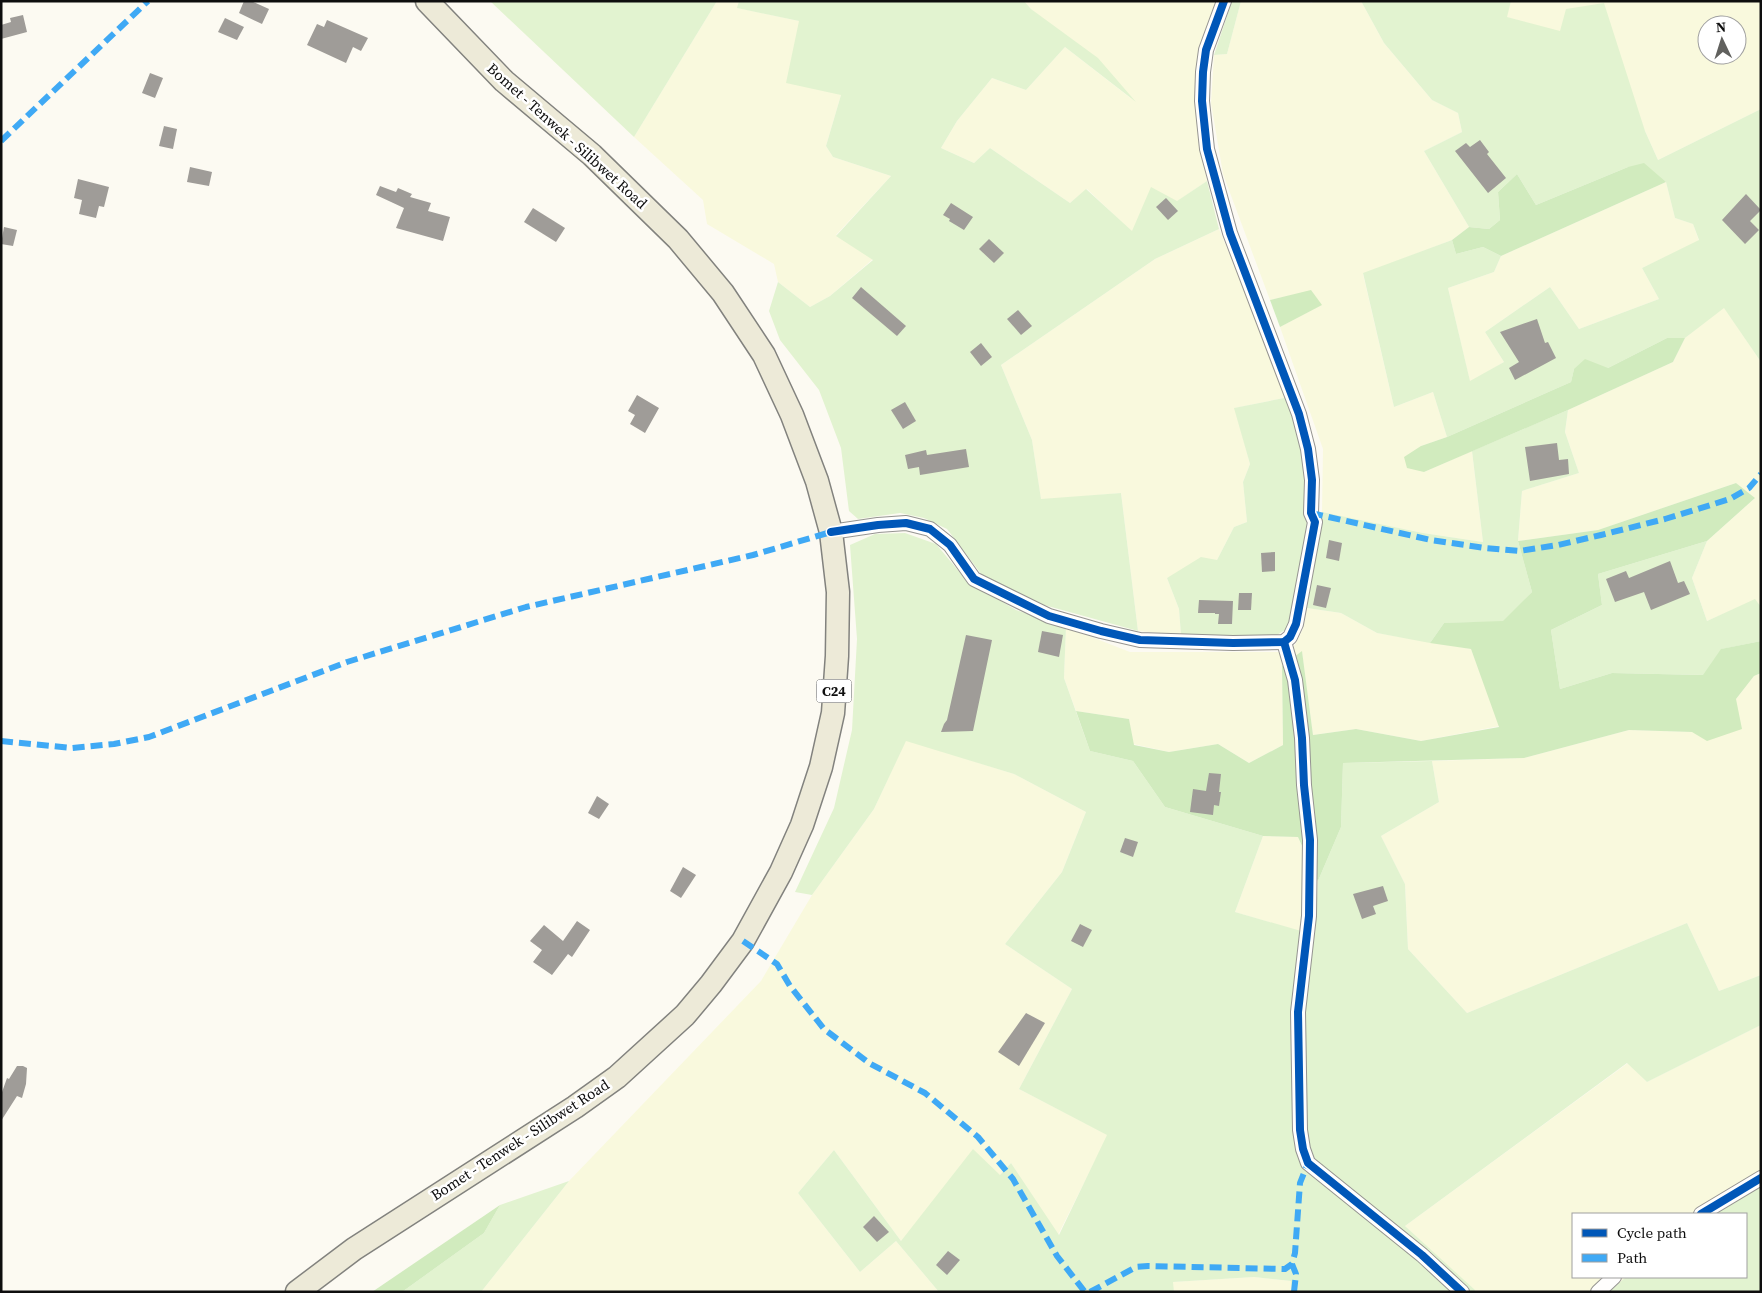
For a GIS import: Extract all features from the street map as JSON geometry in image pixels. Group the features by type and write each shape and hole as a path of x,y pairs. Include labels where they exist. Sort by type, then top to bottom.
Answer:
{"main road":[{"name":"Bomet - Tenwek - Silibwet Road","path":"298,1292 354,1249 575,1107 617,1076 660,1039 685,1014 711,984 742,941 782,872 802,825 823,758 833,713 837,656 838,592 831,532 817,481 792,415 764,355 723,293 678,239 592,155 504,81 427,1"}],"street":[{"path":"831,532 906,523 930,529 950,545 974,579 1049,616 1140,640 1233,644 1284,642 1290,637 1296,624 1315,522 1311,514 1311,472 1308,449 1299,414 1230,233 1207,148 1202,101 1203,72 1206,50 1224,1"},
{"path":"1284,642 1295,680 1298,700 1310,840 1310,916 1298,1012 1300,1130 1303,1149 1308,1163 1422,1255 1462,1292"},
{"path":"1703,1213 1761,1178"},
{"path":"1598,1292 1613,1278"}],"green space":[{"path":"490,1 717,1 634,137"},
{"path":"717,1 739,1 738,8 799,21 841,95 826,146 833,157 891,176 836,235 873,259 830,296 810,307 778,282 774,264 707,224 703,200 634,137"},
{"path":"739,1 1024,1 1031,9 1098,58 1136,102 1065,47 1026,90 992,78 957,121 941,148 974,163 990,148 1070,203 1086,189 1132,231 1151,187 1177,201 1207,181 1219,229 1155,259 1001,365 1032,440 1041,499 1121,493 1138,631 1044,605 982,575 947,529 924,518 900,513 858,519 849,511 841,448 819,390 780,340 769,311 778,282 810,307 830,296 873,260 836,236 891,176 833,157 826,146 841,95 786,83 799,21 737,8"},
{"path":"1024,1 1216,1 1196,69 1199,141 1207,181 1132,232 1087,189 1070,203 990,148 974,163 941,148 957,121 992,78 1026,90 1065,47 1133,100"},
{"path":"1232,1 1241,1 1227,54 1214,55"},
{"path":"1241,1 1308,1 1311,3 1315,1 1361,1 1384,43 1432,100 1458,113 1462,132 1424,151 1469,227 1452,240 1363,274 1394,407 1433,392 1447,437 1421,446 1424,472 1472,451 1483,542 1423,533 1322,512 1323,449 1280,327 1321,305 1311,291 1270,300 1223,174 1211,103 1214,55 1227,54"},
{"path":"1361,1 1511,1 1507,17 1560,31 1566,9 1604,3 1645,131 1658,160 1761,109 1761,362 1724,308 1685,338 1667,338 1608,368 1574,369 1571,382 1447,437 1433,392 1394,407 1363,273 1452,240 1456,254 1483,247 1501,256 1494,272 1448,288 1470,381 1504,362 1485,332 1550,287 1579,329 1659,299 1642,268 1699,240 1693,224 1675,218 1666,182 1628,167 1536,205 1517,174 1498,192 1500,220 1489,229 1469,227 1424,151 1462,132 1458,113 1432,100 1384,43"},
{"path":"1511,1 1761,1 1761,109 1658,160 1645,131 1560,32 1506,17"},
{"path":"1644,163 1666,182 1501,256 1483,247 1456,254 1452,240 1469,227 1489,229 1500,220 1498,192 1517,174 1536,205 1628,167"},
{"path":"1666,182 1675,218 1693,224 1699,241 1642,268 1659,299 1579,329 1550,287 1485,332 1504,362 1470,382 1448,288 1494,272 1501,256"},
{"path":"1219,229 1289,397 1235,408 1250,464 1243,482 1247,522 1234,527 1217,560 1167,578 1179,609 1181,635 1138,631 1121,493 1041,500 1032,440 1001,365 1155,259"},
{"path":"1311,290 1322,305 1280,327 1270,300"},
{"path":"1724,307 1761,362 1761,607 1755,600 1707,621 1692,578 1707,541 1754,499 1736,483 1598,530 1518,541 1522,491 1579,473 1565,432 1568,410 1673,362 1685,338"},
{"path":"1667,338 1685,338 1673,362 1424,472 1407,468 1404,457 1421,446 1447,437 1571,382 1574,369 1585,359 1608,368"},
{"path":"1289,397 1303,455 1307,528 1288,628 1277,635 1181,635 1179,609 1167,578 1201,557 1217,560 1234,527 1247,522 1243,482 1250,464 1234,408"},
{"path":"1568,410 1565,432 1579,473 1522,491 1518,541 1532,592 1504,622 1444,623 1430,643 1377,633 1341,613 1307,608 1322,512 1423,533 1483,542 1472,451"},
{"path":"1736,483 1755,498 1707,541 1598,574 1602,605 1551,630 1560,689 1612,673 1703,675 1721,649 1761,641 1761,673 1754,676 1736,699 1742,729 1707,741 1692,732 1629,730 1524,758 1343,763 1341,827 1318,881 1298,837 1263,836 1165,807 1133,761 1090,751 1076,711 1129,719 1134,745 1169,752 1218,744 1249,763 1283,745 1282,666 1302,651 1313,735 1356,729 1421,741 1499,727 1471,649 1430,643 1444,623 1503,621 1532,592 1518,541 1598,530"},
{"path":"905,533 936,544 967,581 1016,610 1066,627 1064,678 1090,751 1133,761 1165,807 1263,836 1235,912 1315,935 1318,881 1341,827 1343,763 1432,761 1439,802 1381,836 1405,884 1408,949 1467,1013 1687,923 1719,991 1761,975 1761,1025 1647,1082 1627,1063 1405,1226 1475,1290 1474,1292 1291,1292 1291,1281 1254,1277 1173,1282 1174,1292 939,1292 896,1241 860,1272 798,1193 834,1150 901,1241 973,1149 1000,1175 1011,1163 1059,1235 1107,1135 1019,1089 1072,989 1005,944 1062,872 1086,812 1014,774 906,741 874,809 812,895 795,892 834,808 852,730 857,639 850,545 875,534"},
{"path":"1707,541 1692,578 1707,621 1755,599 1761,607 1761,641 1722,649 1704,675 1612,673 1560,689 1551,630 1602,605 1598,574"},
{"path":"1307,608 1341,613 1377,633 1471,649 1500,726 1421,741 1356,729 1313,735 1302,652 1282,666 1283,745 1249,763 1218,744 1169,752 1133,744 1129,719 1076,711 1064,678 1066,627 1130,652 1279,652 1295,645 1303,629"},
{"path":"1761,673 1761,975 1719,991 1687,923 1467,1013 1408,949 1405,884 1381,836 1439,802 1432,761 1524,758 1629,730 1693,732 1736,699 1754,676"},
{"path":"906,740 1014,774 1086,812 1062,872 1005,944 1072,989 1019,1089 1108,1135 1058,1235 1011,1163 1000,1175 901,1241 834,1150 798,1193 860,1272 896,1241 939,1292 481,1292 569,1181 761,981 812,895 874,809"},
{"path":"1263,836 1298,837 1318,881 1315,936 1235,912"},
{"path":"1761,1025 1761,1177 1708,1213 1572,1213 1572,1278 1625,1278 1609,1292 1474,1292 1405,1226 1628,1063 1647,1082"},
{"path":"1761,1177 1761,1292 1609,1292 1625,1278 1747,1278 1747,1213 1708,1213"},
{"path":"569,1181 481,1292 402,1292 484,1233 500,1205"},
{"path":"500,1205 484,1233 402,1292 372,1292"},
{"path":"1254,1277 1291,1281 1291,1292 1174,1292 1172,1282"}],"building":[{"path":"244,1 251,1 269,9 262,24 239,13"},
{"path":"23,15 27,32 1,39 1,25 11,22 10,18"},
{"path":"225,18 244,27 237,40 218,32"},
{"path":"327,20 368,38 361,51 353,47 346,63 307,45 317,24 324,27"},
{"path":"150,73 163,78 155,98 142,93"},
{"path":"164,126 177,129 173,149 159,146"},
{"path":"1480,140 1489,152 1487,154 1506,178 1488,193 1455,151 1466,143 1470,147"},
{"path":"190,167 212,172 209,186 187,182"},
{"path":"78,179 109,187 104,207 99,206 96,218 79,214 82,200 74,198"},
{"path":"380,186 396,192 398,188 412,194 410,197 431,203 428,211 450,217 443,241 396,228 404,208 376,195"},
{"path":"1746,194 1761,210 1750,221 1759,230 1745,244 1722,220"},
{"path":"1166,198 1178,211 1168,220 1156,207"},
{"path":"951,203 973,217 964,230 943,215"},
{"path":"533,208 565,228 556,242 524,222"},
{"path":"4,227 17,230 13,246 1,244"},
{"path":"989,239 1004,253 994,263 979,249"},
{"path":"861,287 906,326 897,336 852,298"},
{"path":"1018,310 1032,326 1021,335 1007,319"},
{"path":"1537,319 1545,343 1548,342 1556,358 1515,380 1509,368 1519,362 1500,332"},
{"path":"981,343 992,357 981,366 970,352"},
{"path":"637,395 659,408 645,433 630,424 635,415 628,411"},
{"path":"905,402 916,421 903,429 891,410"},
{"path":"1557,443 1559,460 1568,459 1569,474 1530,481 1525,447"},
{"path":"966,449 969,467 920,475 919,467 908,469 905,455 926,450 927,455"},
{"path":"1329,540 1342,543 1339,561 1326,558"},
{"path":"1275,552 1275,571 1262,572 1261,553"},
{"path":"1670,561 1678,583 1684,581 1690,594 1651,610 1644,592 1615,602 1606,579 1626,571 1629,578"},
{"path":"1317,585 1331,588 1326,608 1313,605"},
{"path":"1239,593 1252,593 1251,610 1238,610"},
{"path":"1199,600 1233,601 1232,624 1218,624 1219,614 1198,613"},
{"path":"1042,631 1063,635 1059,657 1038,652"},
{"path":"966,635 992,640 973,731 941,732 947,720"},
{"path":"1209,773 1221,774 1219,806 1214,805 1213,815 1190,812 1193,789 1206,791"},
{"path":"597,796 609,804 599,819 588,813"},
{"path":"1125,838 1138,842 1133,857 1120,852"},
{"path":"683,867 696,875 681,898 670,891"},
{"path":"1383,886 1388,901 1373,906 1376,914 1362,919 1353,894"},
{"path":"577,921 590,930 572,957 568,954 552,975 533,962 542,950 530,941 544,925 563,941"},
{"path":"1080,924 1092,930 1083,947 1071,941"},
{"path":"1026,1013 1045,1023 1019,1066 998,1052"},
{"path":"17,1066 27,1068 26,1084 22,1098 17,1096 1,1121 1,1095 7,1078 9,1079"},
{"path":"874,1216 889,1232 877,1242 863,1227"},
{"path":"948,1251 960,1260 947,1275 936,1265"}],"marked path":[{"path":"1,141 148,1"},
{"path":"1311,513 1431,540 1519,551 1558,545 1601,535 1665,519 1730,499 1749,488 1761,474"},
{"path":"1,741 72,748 114,744 149,737 347,662 526,607 753,555 831,532"},
{"path":"743,941 777,964 790,986 824,1029 869,1063 925,1093 978,1137 1013,1179 1057,1256 1085,1292"},
{"path":"1294,1292 1296,1274 1292,1264 1295,1253 1300,1183 1308,1163"},
{"path":"1090,1292 1136,1267 1285,1269 1292,1264"}],"cycle path":[{"path":"831,532 906,523 930,529 950,545 974,579 1049,616 1140,640 1233,643 1284,642 1290,637 1296,624 1315,522 1311,513 1312,480 1308,449 1299,414 1230,233 1207,149 1202,101 1203,72 1206,50 1224,1"},
{"path":"1284,642 1295,680 1302,738 1304,785 1310,840 1309,916 1298,1012 1300,1130 1303,1149 1308,1163 1422,1255 1462,1292"},
{"path":"1703,1213 1761,1178"}]}
